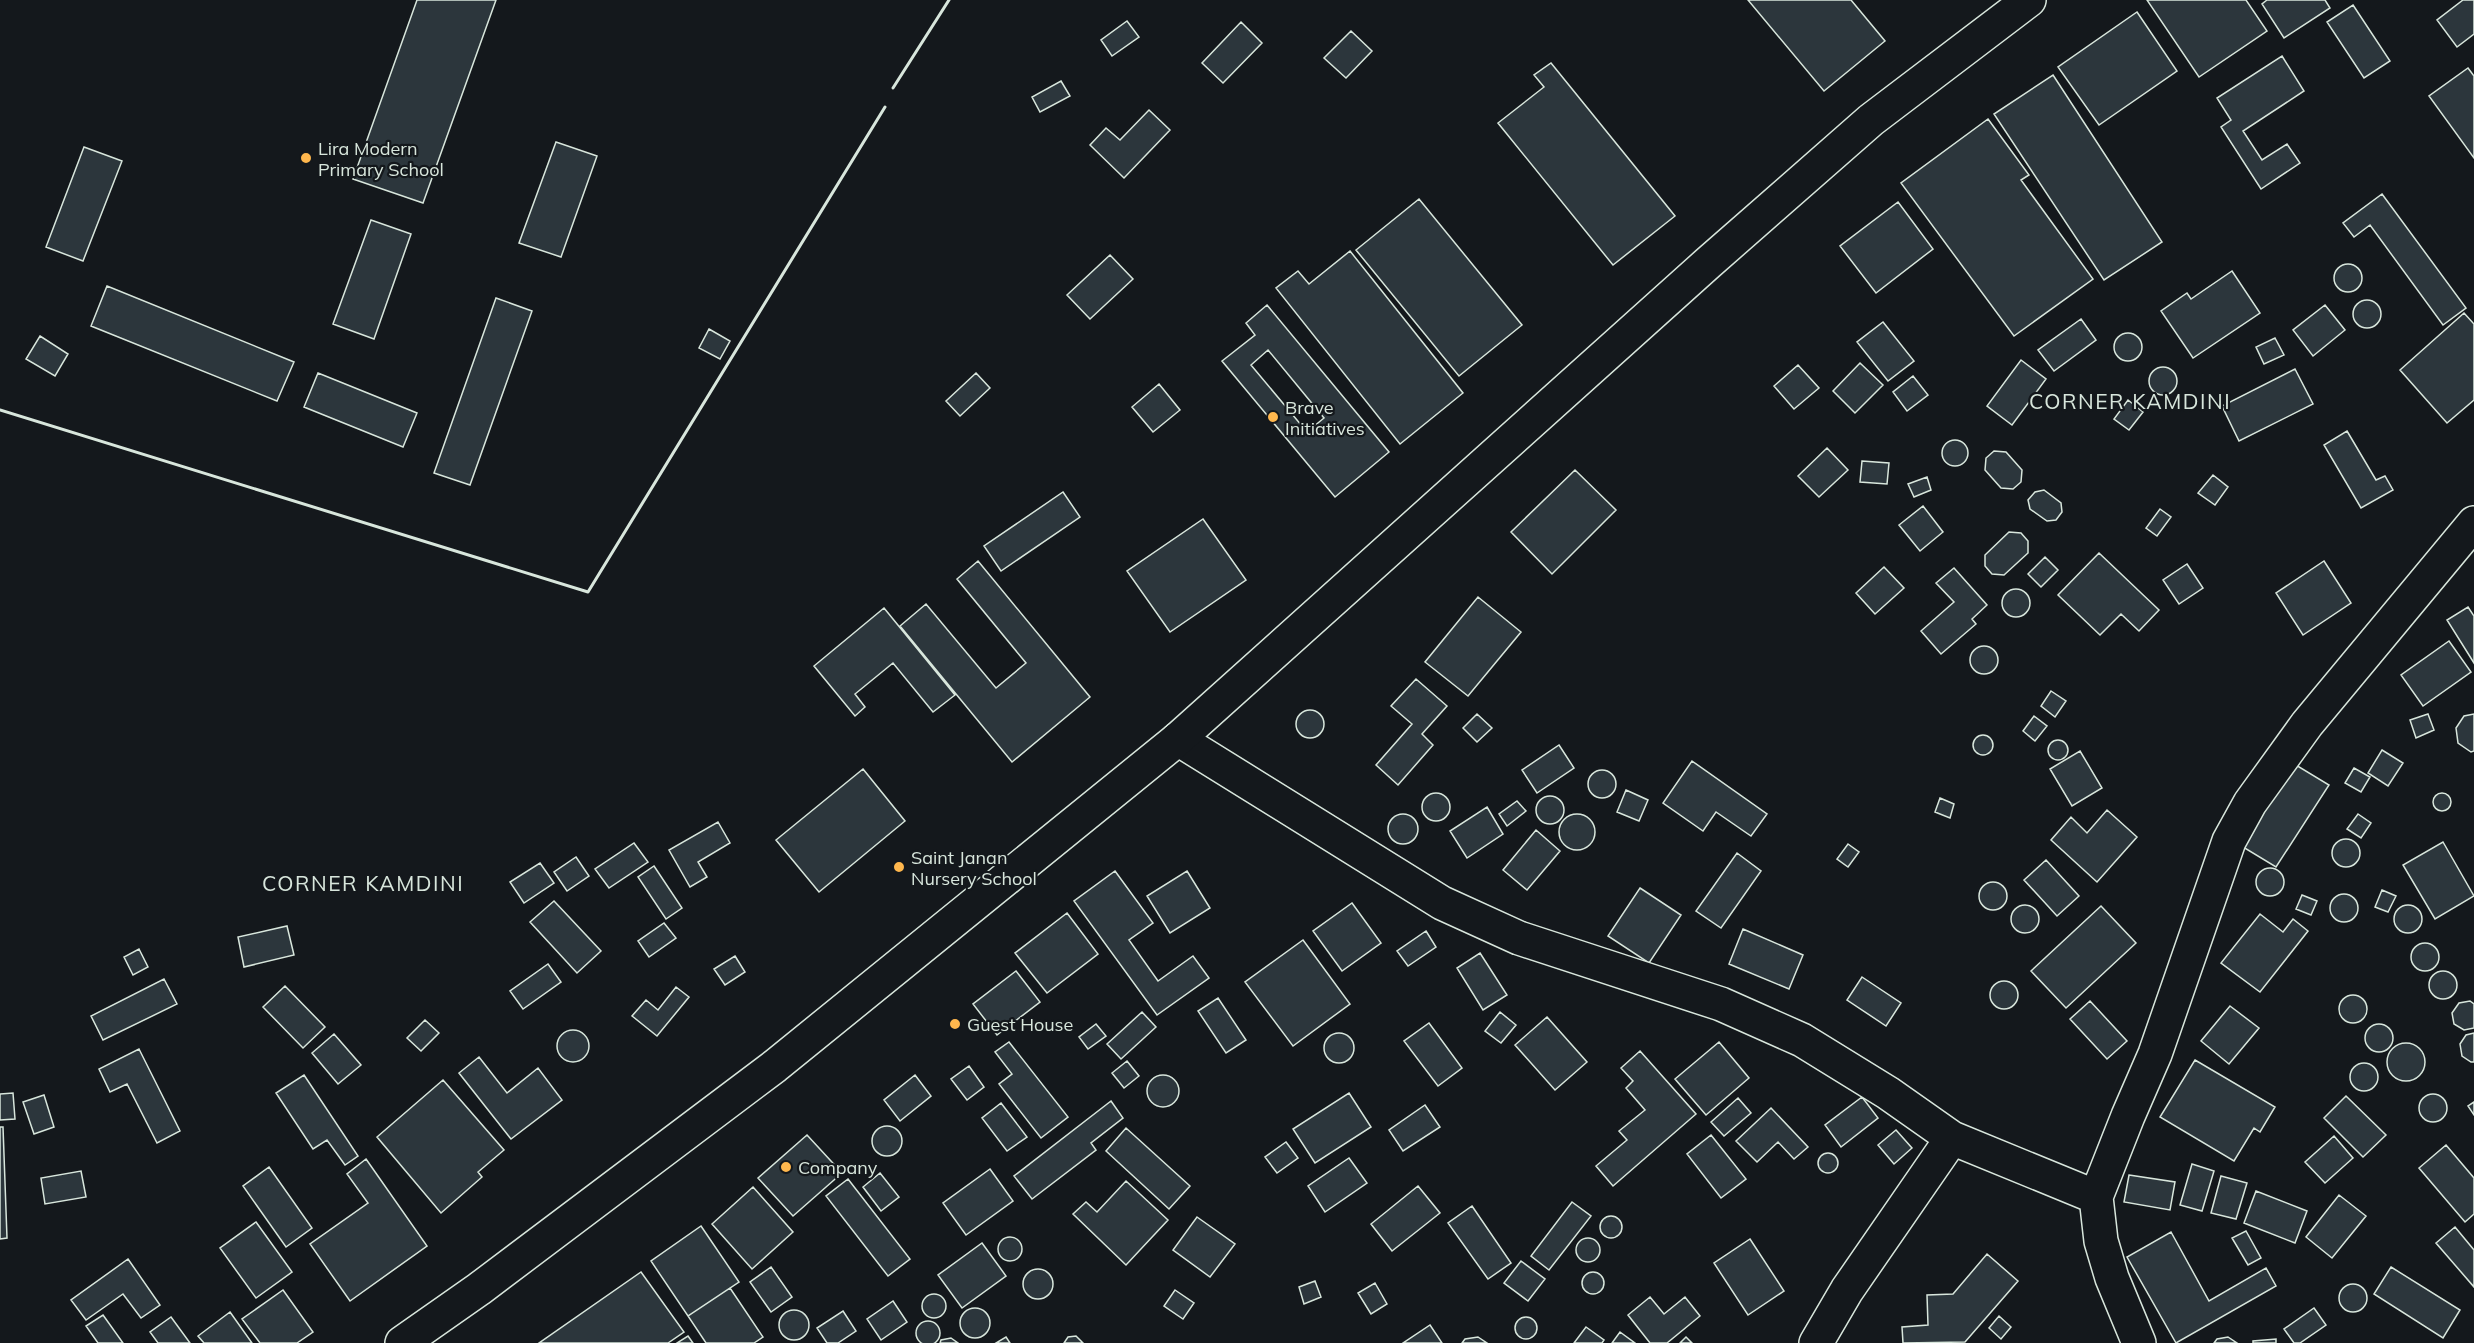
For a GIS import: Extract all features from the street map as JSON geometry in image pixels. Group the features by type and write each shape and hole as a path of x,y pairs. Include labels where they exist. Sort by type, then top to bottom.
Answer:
{"street":[{"path":"402,1343 479,1289 775,1066 1178,739 1708,263 1871,120 2029,0"},
{"path":"2139,1343 2109,1268 2101,1240 2096,1197 2155,1054 2229,841 2245,812 2307,724 2474,523"},
{"path":"1178,739 1442,903 1519,938 1721,1004 1802,1040 1888,1093 1952,1138 1994,1153 2096,1197"},
{"path":"1816,1343 1847,1290 1952,1138"}],"building":[{"path":"417,0 496,0 423,203 353,179"},
{"path":"1748,0 1851,0 1885,41 1824,91"},
{"path":"2147,0 2246,0 2267,31 2199,77"},
{"path":"2267,0 2325,0 2330,8 2284,38 2262,4"},
{"path":"2463,0 2474,0 2474,34 2457,47 2437,20"},
{"path":"2353,5 2390,61 2364,78 2327,22"},
{"path":"2137,12 2177,71 2099,125 2058,67"},
{"path":"1127,21 1139,37 1112,56 1101,40"},
{"path":"1241,22 1262,43 1223,83 1202,63"},
{"path":"1351,31 1372,51 1346,78 1324,58"},
{"path":"2282,56 2304,91 2243,131 2262,160 2287,144 2300,163 2261,189 2221,127 2231,120 2217,98"},
{"path":"1551,63 1675,216 1613,265 1498,123 1544,87 1534,75"},
{"path":"2468,68 2474,76 2474,158 2429,96"},
{"path":"2053,75 2162,242 2104,280 1994,114"},
{"path":"1061,81 1070,96 1040,112 1032,97"},
{"path":"1149,110 1170,130 1124,178 1090,145 1106,128 1120,140"},
{"path":"1988,119 2029,175 2021,180 2093,279 2014,336 1901,183"},
{"path":"556,142 597,156 561,257 519,243"},
{"path":"84,147 122,161 83,261 46,247"},
{"path":"2382,194 2466,308 2443,325 2370,225 2354,237 2343,223"},
{"path":"1419,199 1522,325 1459,376 1356,250"},
{"path":"1898,202 1933,249 1876,293 1840,246"},
{"path":"371,220 411,234 374,339 333,324"},
{"path":"1350,251 1463,393 1400,444 1276,288 1298,271 1309,284"},
{"path":"1110,255 1133,279 1090,319 1067,295"},
{"path":"2348,264 2358,268 2362,278 2358,288 2348,292 2338,288 2334,278 2338,268"},
{"path":"2232,271 2260,313 2193,358 2161,311 2187,293 2191,299"},
{"path":"107,286 294,362 277,401 91,326"},
{"path":"496,298 532,311 470,485 434,473"},
{"path":"2367,300 2377,304 2381,314 2377,324 2367,328 2357,324 2353,314 2357,304"},
{"path":"1267,305 1389,452 1335,497 1222,361 1255,335 1246,323","holes":["1268,350 1324,418 1307,432 1251,365"]},
{"path":"2325,305 2345,330 2313,356 2293,330"},
{"path":"2464,313 2474,324 2474,400 2447,423 2400,370"},
{"path":"2081,319 2096,340 2054,371 2038,350"},
{"path":"1883,322 1914,361 1888,381 1857,342"},
{"path":"709,329 730,341 720,359 699,348"},
{"path":"2128,333 2138,337 2142,347 2138,357 2128,361 2118,357 2114,347 2118,337"},
{"path":"40,336 68,354 55,376 26,359"},
{"path":"2275,338 2284,355 2264,364 2256,347"},
{"path":"2021,360 2046,379 2012,425 1987,406"},
{"path":"1860,363 1883,385 1855,413 1833,391"},
{"path":"1798,365 1819,388 1794,409 1774,386"},
{"path":"2163,367 2173,371 2177,381 2173,391 2163,395 2153,391 2149,381 2153,371"},
{"path":"2295,369 2313,404 2239,441 2222,406"},
{"path":"318,373 417,413 403,447 304,407"},
{"path":"976,373 990,388 960,416 946,401"},
{"path":"1913,376 1928,395 1907,411 1893,392"},
{"path":"1159,384 1180,410 1153,432 1132,407"},
{"path":"2128,400 2143,412 2129,430 2114,419"},
{"path":"2347,431 2376,480 2385,476 2393,490 2361,508 2324,445"},
{"path":"1955,440 1964,444 1968,453 1964,462 1955,466 1946,462 1942,453 1946,444"},
{"path":"1827,448 1848,470 1819,497 1798,476"},
{"path":"1994,451 2006,452 2022,470 2021,482 2013,489 2001,488 1985,470 1986,458"},
{"path":"1862,461 1889,463 1887,484 1860,482"},
{"path":"1575,470 1616,510 1552,574 1511,532"},
{"path":"2213,475 2228,487 2215,505 2198,493"},
{"path":"1927,477 1931,490 1914,497 1908,484"},
{"path":"2044,490 2061,503 2062,512 2056,520 2047,521 2030,509 2028,500 2035,492"},
{"path":"1063,492 1080,517 1001,571 984,546"},
{"path":"1923,506 1943,532 1920,551 1899,525"},
{"path":"2160,509 2171,517 2157,536 2146,528"},
{"path":"1203,519 1246,580 1170,632 1127,571"},
{"path":"2009,532 2021,533 2028,541 2028,553 2004,575 1992,574 1985,566 1985,555"},
{"path":"2099,553 2159,610 2139,631 2121,614 2100,635 2058,595"},
{"path":"2045,557 2058,570 2041,587 2028,574"},
{"path":"978,561 1090,697 1012,762 900,626 926,604 996,688 1026,663 957,579"},
{"path":"2324,561 2351,603 2303,635 2276,593"},
{"path":"2187,564 2203,588 2179,604 2163,580"},
{"path":"1884,567 1904,588 1875,614 1856,593"},
{"path":"1954,568 1987,605 1972,619 1976,624 1941,654 1921,631 1954,602 1936,583"},
{"path":"2016,589 2026,593 2030,603 2026,613 2016,617 2006,613 2002,603 2006,593"},
{"path":"1478,597 1521,632 1468,696 1425,662"},
{"path":"2468,607 2474,616 2474,663 2447,620"},
{"path":"884,608 955,695 933,712 893,663 855,694 865,707 855,716 814,666"},
{"path":"2449,641 2471,672 2423,706 2401,675"},
{"path":"1984,646 1994,650 1998,660 1994,670 1984,674 1974,670 1970,660 1974,650"},
{"path":"1416,679 1447,706 1422,734 1433,745 1398,785 1376,765 1412,724 1391,706"},
{"path":"2051,691 2066,701 2055,717 2041,706"},
{"path":"1310,710 1320,714 1324,724 1320,734 1310,738 1300,734 1296,724 1300,714"},
{"path":"1477,714 1492,728 1477,742 1463,728"},
{"path":"2428,714 2434,730 2416,738 2410,720"},
{"path":"2474,714 2474,751 2471,752 2458,743 2456,728 2464,716"},
{"path":"2034,716 2047,726 2035,741 2023,731"},
{"path":"1979,735 1987,735 1993,741 1993,749 1987,755 1979,755 1973,749 1973,741"},
{"path":"2058,740 2065,743 2068,750 2065,757 2058,760 2051,757 2048,750 2051,743"},
{"path":"1559,745 1574,768 1537,793 1522,770"},
{"path":"2382,750 2403,763 2388,786 2368,773"},
{"path":"2080,751 2102,788 2072,806 2050,769"},
{"path":"1692,761 1767,814 1751,836 1716,812 1703,831 1663,803"},
{"path":"2291,762 2329,785 2276,867 2238,844"},
{"path":"2354,768 2370,777 2361,792 2345,783"},
{"path":"863,769 905,821 819,892 776,840"},
{"path":"1602,770 1612,774 1616,784 1612,794 1602,798 1592,794 1588,784 1592,774"},
{"path":"1626,790 1648,800 1639,821 1617,812"},
{"path":"1436,793 1446,797 1450,807 1446,817 1436,821 1426,817 1422,807 1426,797"},
{"path":"2442,793 2448,796 2451,802 2448,808 2442,811 2436,808 2433,802 2436,796"},
{"path":"1550,796 1560,800 1564,810 1560,820 1550,824 1540,820 1536,810 1540,800"},
{"path":"1940,798 1954,804 1950,818 1935,812"},
{"path":"1517,801 1526,811 1507,826 1499,814"},
{"path":"1487,807 1503,834 1467,858 1450,831"},
{"path":"2107,810 2137,837 2097,882 2051,840 2071,817 2087,833"},
{"path":"1403,814 1413,819 1418,829 1413,839 1403,844 1393,839 1388,829 1393,819"},
{"path":"1577,814 1590,819 1595,832 1590,845 1577,850 1564,845 1559,832 1564,819"},
{"path":"2358,814 2371,823 2361,838 2347,829"},
{"path":"718,822 730,843 698,862 707,877 690,887 669,850"},
{"path":"1536,830 1560,851 1527,890 1503,870"},
{"path":"2346,839 2356,843 2360,853 2356,863 2346,867 2336,863 2332,853 2336,843"},
{"path":"2443,842 2474,896 2435,919 2403,865"},
{"path":"634,843 648,862 609,888 595,869"},
{"path":"1848,844 1859,852 1848,867 1837,859"},
{"path":"1737,853 1761,871 1721,928 1696,911"},
{"path":"576,857 589,876 567,891 554,872"},
{"path":"2046,860 2079,896 2057,916 2024,880"},
{"path":"540,863 554,883 524,903 510,882"},
{"path":"654,866 682,908 666,919 638,877"},
{"path":"2270,868 2280,872 2284,882 2280,892 2270,896 2260,892 2256,882 2260,872"},
{"path":"1115,871 1153,923 1129,940 1158,981 1193,956 1209,978 1157,1015 1074,901"},
{"path":"1187,871 1210,908 1170,933 1147,896"},
{"path":"1993,882 2003,886 2007,896 2003,906 1993,910 1983,906 1979,896 1983,886"},
{"path":"1640,888 1681,915 1649,963 1608,936"},
{"path":"2382,890 2396,896 2388,912 2375,907"},
{"path":"2344,894 2354,898 2358,908 2354,918 2344,922 2334,918 2330,908 2334,898"},
{"path":"2302,895 2317,901 2311,915 2296,909"},
{"path":"554,901 601,951 577,973 530,922"},
{"path":"1352,903 1381,943 1342,971 1313,931"},
{"path":"2025,905 2035,909 2039,919 2035,929 2025,933 2015,929 2011,919 2015,909"},
{"path":"2408,905 2418,909 2422,919 2418,929 2408,933 2398,929 2394,919 2398,909"},
{"path":"2101,906 2136,943 2066,1008 2031,971"},
{"path":"1067,913 1098,954 1047,993 1015,953"},
{"path":"2260,914 2283,932 2293,919 2308,931 2260,992 2221,963"},
{"path":"664,923 676,938 649,957 638,941"},
{"path":"287,926 294,955 244,967 238,937"},
{"path":"1743,929 1803,955 1789,989 1729,964"},
{"path":"1426,931 1436,947 1408,966 1397,951"},
{"path":"1303,940 1350,1004 1293,1046 1245,982"},
{"path":"2425,943 2435,947 2439,957 2435,967 2425,971 2415,967 2411,957 2415,947"},
{"path":"139,949 148,967 133,975 124,957"},
{"path":"1480,953 1507,995 1483,1010 1457,968"},
{"path":"735,956 745,972 725,985 714,969"},
{"path":"548,964 561,982 523,1009 510,991"},
{"path":"1016,971 1040,1002 997,1035 973,1004"},
{"path":"2443,971 2453,975 2457,985 2453,995 2443,999 2433,995 2429,985 2433,975"},
{"path":"1862,977 1901,1003 1886,1026 1847,1000"},
{"path":"164,979 177,1004 103,1040 91,1016"},
{"path":"2004,981 2014,985 2018,995 2014,1005 2004,1009 1994,1005 1990,995 1994,985"},
{"path":"285,986 325,1027 303,1048 263,1007"},
{"path":"676,987 689,997 657,1036 632,1016 646,1000 658,1010"},
{"path":"2353,995 2363,999 2367,1009 2363,1019 2353,1023 2343,1019 2339,1009 2343,999"},
{"path":"1218,998 1246,1040 1226,1053 1198,1011"},
{"path":"2090,1001 2127,1041 2107,1059 2070,1019"},
{"path":"2470,1001 2474,1004 2474,1028 2464,1030 2454,1024 2452,1013 2459,1003"},
{"path":"2230,1006 2259,1028 2229,1064 2201,1041"},
{"path":"1142,1012 1156,1027 1121,1059 1107,1044"},
{"path":"1500,1012 1516,1025 1501,1043 1485,1031"},
{"path":"1547,1017 1587,1062 1555,1090 1515,1045"},
{"path":"425,1020 439,1033 421,1051 407,1038"},
{"path":"1429,1023 1462,1068 1438,1086 1404,1041"},
{"path":"1096,1024 1106,1036 1088,1049 1079,1037"},
{"path":"2379,1024 2389,1028 2393,1038 2389,1048 2379,1052 2369,1048 2365,1038 2369,1028"},
{"path":"573,1030 584,1035 589,1046 584,1057 573,1062 562,1057 557,1046 562,1035"},
{"path":"1339,1033 1349,1038 1354,1048 1349,1058 1339,1063 1329,1058 1324,1048 1329,1038"},
{"path":"2474,1033 2474,1062 2471,1062 2462,1056 2460,1044 2466,1035"},
{"path":"334,1034 361,1065 338,1084 312,1053"},
{"path":"1009,1042 1068,1117 1041,1138 999,1084 1012,1074 995,1052"},
{"path":"1719,1042 1749,1078 1706,1115 1675,1079"},
{"path":"2406,1043 2419,1049 2425,1062 2419,1075 2406,1081 2393,1075 2387,1062 2393,1049"},
{"path":"139,1049 180,1131 157,1143 127,1084 110,1092 99,1069"},
{"path":"1640,1051 1696,1114 1613,1186 1596,1166 1627,1140 1619,1131 1645,1110 1626,1088 1633,1081 1621,1068"},
{"path":"479,1057 507,1093 538,1068 562,1100 511,1139 459,1073"},
{"path":"2195,1060 2275,1107 2260,1132 2254,1128 2234,1161 2160,1117"},
{"path":"1127,1061 1139,1076 1124,1088 1112,1073"},
{"path":"2364,1063 2374,1067 2378,1077 2374,1087 2364,1091 2354,1087 2350,1077 2354,1067"},
{"path":"969,1066 984,1087 967,1100 951,1079"},
{"path":"304,1075 358,1156 345,1165 327,1140 313,1149 276,1093"},
{"path":"915,1075 931,1096 900,1121 884,1100"},
{"path":"1163,1075 1174,1080 1179,1091 1174,1102 1163,1107 1152,1102 1147,1091 1152,1080"},
{"path":"443,1080 504,1150 478,1172 482,1177 441,1213 377,1137"},
{"path":"13,1093 15,1119 0,1120 0,1094"},
{"path":"1349,1093 1371,1127 1315,1163 1293,1129"},
{"path":"2433,1094 2443,1098 2447,1108 2443,1118 2433,1122 2423,1118 2419,1108 2423,1098"},
{"path":"44,1095 54,1127 34,1134 23,1102"},
{"path":"2346,1096 2386,1135 2363,1157 2324,1118"},
{"path":"1862,1097 1878,1118 1841,1147 1825,1125"},
{"path":"1738,1098 1751,1113 1724,1136 1711,1122"},
{"path":"1111,1101 1123,1118 1091,1143 1096,1150 1032,1199 1014,1176"},
{"path":"2474,1102 2474,1115 2468,1106"},
{"path":"1001,1103 1027,1137 1007,1151 982,1118"},
{"path":"1425,1105 1440,1127 1403,1151 1389,1130"},
{"path":"1771,1108 1808,1147 1794,1159 1778,1142 1757,1162 1736,1141"},
{"path":"887,1126 898,1130 902,1141 898,1152 887,1156 876,1152 872,1141 876,1130"},
{"path":"0,1127 3,1127 7,1238 0,1239"},
{"path":"1126,1128 1190,1186 1169,1209 1106,1151"},
{"path":"1896,1130 1912,1148 1894,1164 1878,1145"},
{"path":"807,1135 842,1173 793,1216 758,1178"},
{"path":"1711,1135 1746,1179 1721,1198 1687,1154"},
{"path":"2334,1136 2353,1158 2325,1183 2305,1162"},
{"path":"1286,1142 1298,1158 1277,1173 1265,1157"},
{"path":"2446,1145 2474,1178 2474,1214 2465,1222 2419,1168"},
{"path":"1828,1153 1835,1156 1838,1163 1835,1170 1828,1173 1821,1170 1818,1163 1821,1156"},
{"path":"1349,1158 1367,1183 1325,1212 1308,1186"},
{"path":"366,1159 427,1246 350,1301 310,1244 368,1203 347,1174"},
{"path":"2192,1164 2214,1171 2202,1211 2180,1205"},
{"path":"269,1167 312,1228 286,1247 243,1186"},
{"path":"990,1169 1013,1201 966,1235 943,1203"},
{"path":"81,1171 86,1197 45,1204 41,1178"},
{"path":"880,1173 899,1197 881,1211 863,1187"},
{"path":"2129,1175 2175,1182 2170,1210 2124,1202"},
{"path":"2221,1176 2247,1183 2236,1219 2211,1213"},
{"path":"848,1179 910,1259 888,1276 826,1196"},
{"path":"1126,1181 1168,1220 1126,1265 1073,1214 1086,1202 1097,1212"},
{"path":"1418,1186 1440,1213 1392,1251 1371,1224"},
{"path":"753,1187 793,1232 752,1269 712,1224"},
{"path":"2256,1191 2307,1211 2295,1243 2244,1223"},
{"path":"2339,1195 2366,1216 2332,1258 2306,1237"},
{"path":"1572,1202 1591,1216 1549,1270 1531,1256"},
{"path":"1472,1206 1511,1263 1488,1279 1448,1223"},
{"path":"1607,1216 1615,1216 1622,1223 1622,1231 1615,1238 1607,1238 1600,1231 1600,1223"},
{"path":"1197,1217 1235,1244 1210,1277 1173,1250"},
{"path":"256,1222 292,1272 256,1298 220,1248"},
{"path":"701,1226 739,1282 688,1316 651,1261"},
{"path":"2455,1227 2474,1250 2474,1287 2436,1243"},
{"path":"2246,1231 2261,1258 2248,1265 2232,1238"},
{"path":"2171,1232 2209,1301 2266,1268 2276,1286 2176,1343 2127,1257"},
{"path":"1010,1237 1019,1240 1022,1249 1019,1258 1010,1261 1001,1258 998,1249 1001,1240"},
{"path":"1588,1238 1596,1242 1600,1250 1596,1258 1588,1262 1580,1258 1576,1250 1580,1242"},
{"path":"1750,1239 1784,1291 1748,1315 1714,1263"},
{"path":"982,1243 1006,1276 962,1308 938,1275"},
{"path":"1987,1254 2018,1281 1965,1342 1903,1343 1902,1327 1928,1325 1927,1295 1953,1294"},
{"path":"128,1259 160,1305 141,1318 123,1294 86,1320 71,1300"},
{"path":"1521,1261 1545,1279 1528,1301 1504,1283"},
{"path":"771,1267 792,1297 771,1312 750,1282"},
{"path":"2391,1267 2460,1310 2443,1338 2374,1294"},
{"path":"1038,1269 1049,1273 1053,1284 1049,1295 1038,1299 1027,1295 1023,1284 1027,1273"},
{"path":"641,1272 684,1332 668,1343 539,1343"},
{"path":"1589,1272 1597,1272 1604,1279 1604,1287 1597,1294 1589,1294 1582,1287 1582,1279"},
{"path":"1315,1281 1321,1297 1304,1304 1299,1287"},
{"path":"1375,1283 1387,1304 1371,1314 1358,1293"},
{"path":"2353,1284 2363,1288 2367,1298 2363,1308 2353,1312 2343,1308 2339,1298 2343,1288"},
{"path":"730,1288 763,1337 754,1343 706,1343 688,1316"},
{"path":"283,1290 313,1332 297,1343 260,1343 242,1319"},
{"path":"1175,1290 1194,1303 1183,1319 1164,1306"},
{"path":"934,1294 943,1297 946,1306 943,1315 934,1318 925,1315 922,1306 925,1297"},
{"path":"1650,1297 1664,1314 1685,1297 1700,1316 1667,1343 1650,1343 1628,1315"},
{"path":"893,1301 907,1322 881,1340 867,1319"},
{"path":"975,1308 986,1312 990,1323 986,1334 975,1338 964,1334 960,1323 964,1312"},
{"path":"2314,1308 2326,1325 2300,1343 2294,1343 2284,1329"},
{"path":"794,1310 805,1314 809,1325 805,1336 794,1340 783,1336 779,1325 783,1314"},
{"path":"843,1311 856,1331 838,1343 827,1343 817,1328"},
{"path":"230,1312 252,1343 204,1343 198,1336"},
{"path":"103,1315 123,1343 98,1343 86,1326"},
{"path":"1999,1316 2011,1327 2001,1339 1989,1328"},
{"path":"171,1317 190,1343 158,1343 150,1332"},
{"path":"1526,1317 1534,1320 1537,1328 1534,1336 1526,1339 1518,1336 1515,1328 1518,1320"},
{"path":"928,1321 933,1322 939,1328 939,1338 933,1344 928,1345 923,1344 917,1338 916,1333 917,1328 923,1322"},
{"path":"1430,1325 1442,1343 1403,1343"},
{"path":"1586,1327 1604,1340 1602,1343 1574,1343"},
{"path":"1620,1332 1635,1343 1612,1343"},
{"path":"688,1336 693,1343 677,1343"},
{"path":"1076,1336 1083,1343 1064,1343 1068,1337"},
{"path":"1006,1337 1010,1343 996,1343"},
{"path":"1478,1337 1487,1343 1462,1343 1465,1339"},
{"path":"1686,1337 1692,1343 1680,1343"},
{"path":"2228,1337 2237,1343 2214,1343 2217,1339"},
{"path":"951,1338 958,1343 940,1343 941,1340"},
{"path":"2276,1339 2276,1343 2253,1343 2253,1341"}],"wall":[{"path":"893,88 949,0"},
{"path":"0,410 588,592 885,107"}],"place":[{"name":"Lira Modern Primary School","path":"306,158"},
{"name":"Brave Initiatives","path":"1273,417"},
{"name":"Saint Janan Nursery School","path":"899,867"},
{"name":"Guest House","path":"955,1024"},
{"name":"Company","path":"786,1167"}],"district":[{"name":"CORNER KAMDINI","path":"2130,401"},
{"name":"CORNER KAMDINI","path":"363,883"}]}
